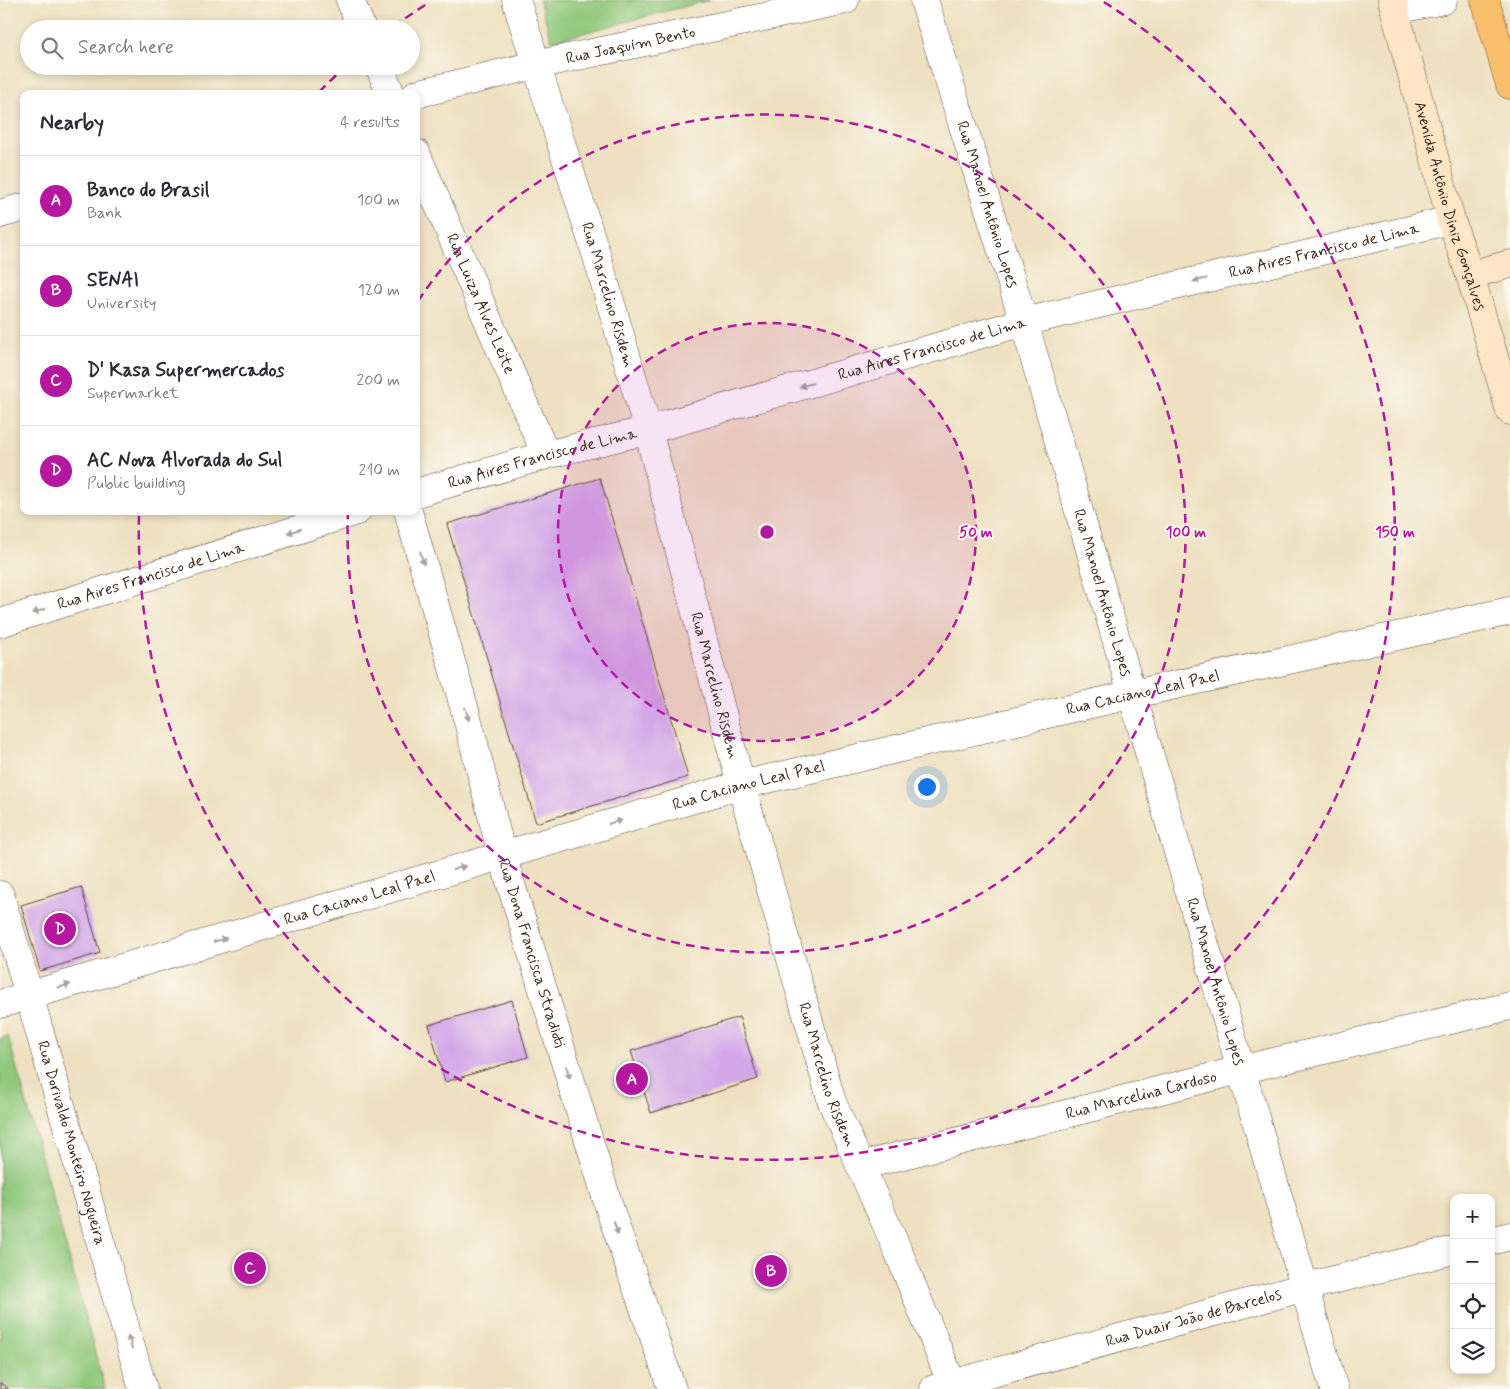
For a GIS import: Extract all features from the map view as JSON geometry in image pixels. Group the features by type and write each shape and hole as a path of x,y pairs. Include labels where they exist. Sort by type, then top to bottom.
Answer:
{"highway":[{"path":"1485,0 1510,85"}],"street":[{"path":"350,0 358,20"},
{"name":"Rua Marcelino Risdem","path":"516,0 598,260 648,430 741,785 832,1102 860,1166 947,1387"},
{"name":"Rua Joaquim Bento","path":"420,93 535,65 845,0"},
{"name":"Rua Manoel Antônio Lopes","path":"924,0 1024,322 1134,694 1240,1070 1334,1389"},
{"path":"1393,5 1443,0"},
{"name":"Avenida Antônio Diniz Gonçalves","path":"1393,5 1451,220 1470,275 1510,411"},
{"path":"383,75 389,90"},
{"name":"Rua Luiza Alves Leite","path":"420,162 546,455"},
{"path":"0,214 20,208"},
{"name":"Rua Aires Francisco de Lima","path":"420,492 546,455 648,430 1024,322 1451,220"},
{"path":"1470,275 1510,264"},
{"name":"Rua Aires Francisco de Lima","path":"0,623 344,515"},
{"name":"Rua Dona Francisca Stradioti","path":"409,515 468,721 502,855 612,1216 672,1389"},
{"name":"Rua Caciano Leal Pael","path":"0,1004 741,785 1134,694 1510,611"},
{"name":"Rua Dorivaldo Monteiro Nogueira","path":"0,895 143,1389"},
{"name":"Rua Marcelina Cardoso","path":"860,1166 1240,1070 1510,1006"},
{"path":"1495,1240 1510,1236"},
{"name":"Rua Duair João de Barcelos","path":"947,1387 1305,1287 1450,1251"}],"green space":[{"path":"539,0 710,0 552,41"},
{"path":"8,1036 105,1389 0,1389 0,1039"}],"building":[{"path":"600,478 688,777 536,823 447,524"},
{"path":"81,887 100,953 40,971 21,905"},
{"path":"512,1000 528,1057 445,1082 429,1025"},
{"path":"739,1017 758,1079 651,1113 631,1051"},
{"path":"0,1383 9,1389 0,1389"}],"place":[{"name":"AC Nova Alvorada do Sul","path":"60,929"},
{"name":"Banco do Brasil","path":"632,1079"},
{"name":"D' Kasa Supermercados","path":"250,1268"},
{"name":"SENAI","path":"771,1271"}]}
